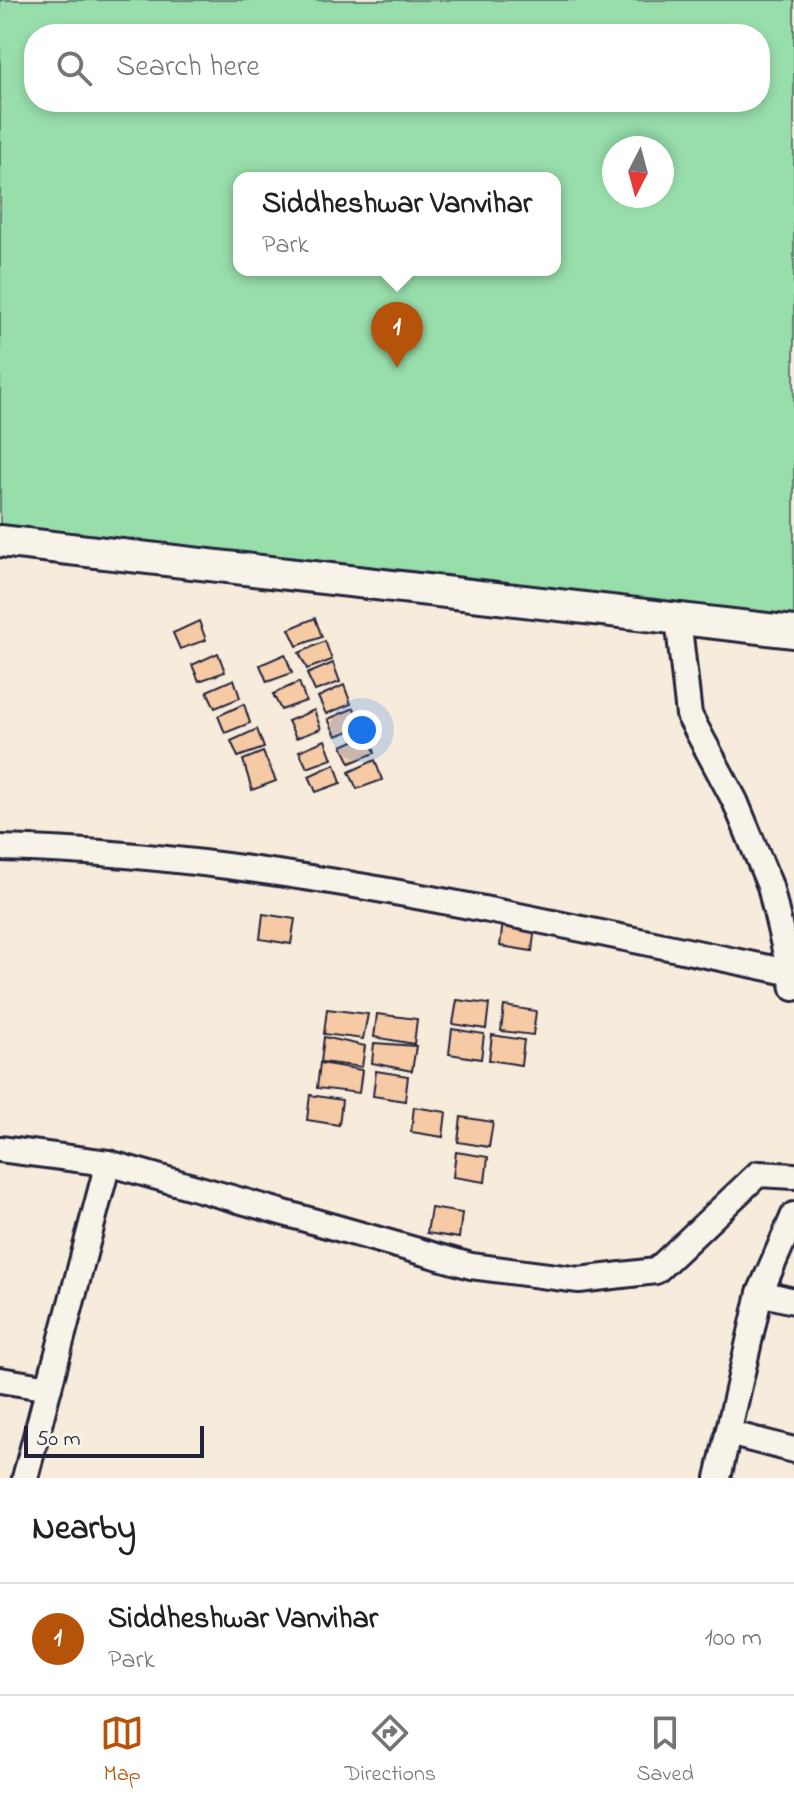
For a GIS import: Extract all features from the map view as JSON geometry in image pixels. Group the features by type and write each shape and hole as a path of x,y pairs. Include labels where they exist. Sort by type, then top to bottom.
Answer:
{"street":[{"path":"0,541 794,632"},
{"path":"0,848 95,850 328,878 791,980 770,886 735,801 689,715 678,618"},
{"path":"0,1149 108,1163 471,1266 579,1280 656,1271 758,1174 794,1176"},
{"path":"25,1478 108,1163"},
{"path":"718,1478 760,1293 794,1215"},
{"path":"760,1293 794,1301"},
{"path":"0,1380 49,1388"},
{"path":"728,1433 794,1450"}],"green space":[{"path":"0,0 794,0 794,632 0,541"}],"building":[{"path":"315,618 322,637 297,646 289,629"},
{"path":"199,621 206,640 180,649 173,633"},
{"path":"325,641 332,660 307,669 299,653"},
{"path":"218,653 225,672 199,681 192,665"},
{"path":"285,654 292,673 267,682 260,665"},
{"path":"333,663 340,682 315,691 307,674"},
{"path":"234,679 240,698 215,708 207,691"},
{"path":"299,682 306,701 281,710 273,694"},
{"path":"344,685 351,704 326,714 318,697"},
{"path":"244,704 250,723 225,733 218,716"},
{"path":"354,708 361,727 336,736 328,719"},
{"path":"314,710 321,729 296,738 288,721"},
{"path":"257,729 264,748 238,757 231,741"},
{"path":"369,734 375,753 350,763 342,746"},
{"path":"325,740 332,759 307,768 299,751"},
{"path":"263,752 276,781 252,790 243,760"},
{"path":"375,760 382,780 357,789 349,772"},
{"path":"335,764 341,783 316,792 309,776"},
{"path":"263,914 295,919 291,944 260,939"},
{"path":"503,921 535,926 532,951 500,946"},
{"path":"457,1000 489,1004 486,1029 453,1024"},
{"path":"504,1006 536,1011 533,1035 501,1031"},
{"path":"327,1009 368,1014 363,1039 324,1034"},
{"path":"377,1014 417,1019 414,1044 374,1037"},
{"path":"452,1029 484,1034 481,1059 449,1054"},
{"path":"492,1035 524,1040 521,1065 489,1060"},
{"path":"324,1037 365,1046 362,1067 321,1062"},
{"path":"374,1043 416,1046 412,1071 372,1063"},
{"path":"320,1063 362,1070 359,1093 317,1088"},
{"path":"376,1071 408,1076 405,1101 373,1096"},
{"path":"310,1095 342,1100 339,1125 307,1120"},
{"path":"414,1107 446,1112 443,1137 411,1132"},
{"path":"461,1117 493,1122 489,1147 458,1142"},
{"path":"456,1152 488,1157 485,1182 453,1177"},
{"path":"431,1208 462,1213 459,1238 427,1233"}],"place":[{"name":"Siddheshwar Vanvihar","path":"397,368"}]}
